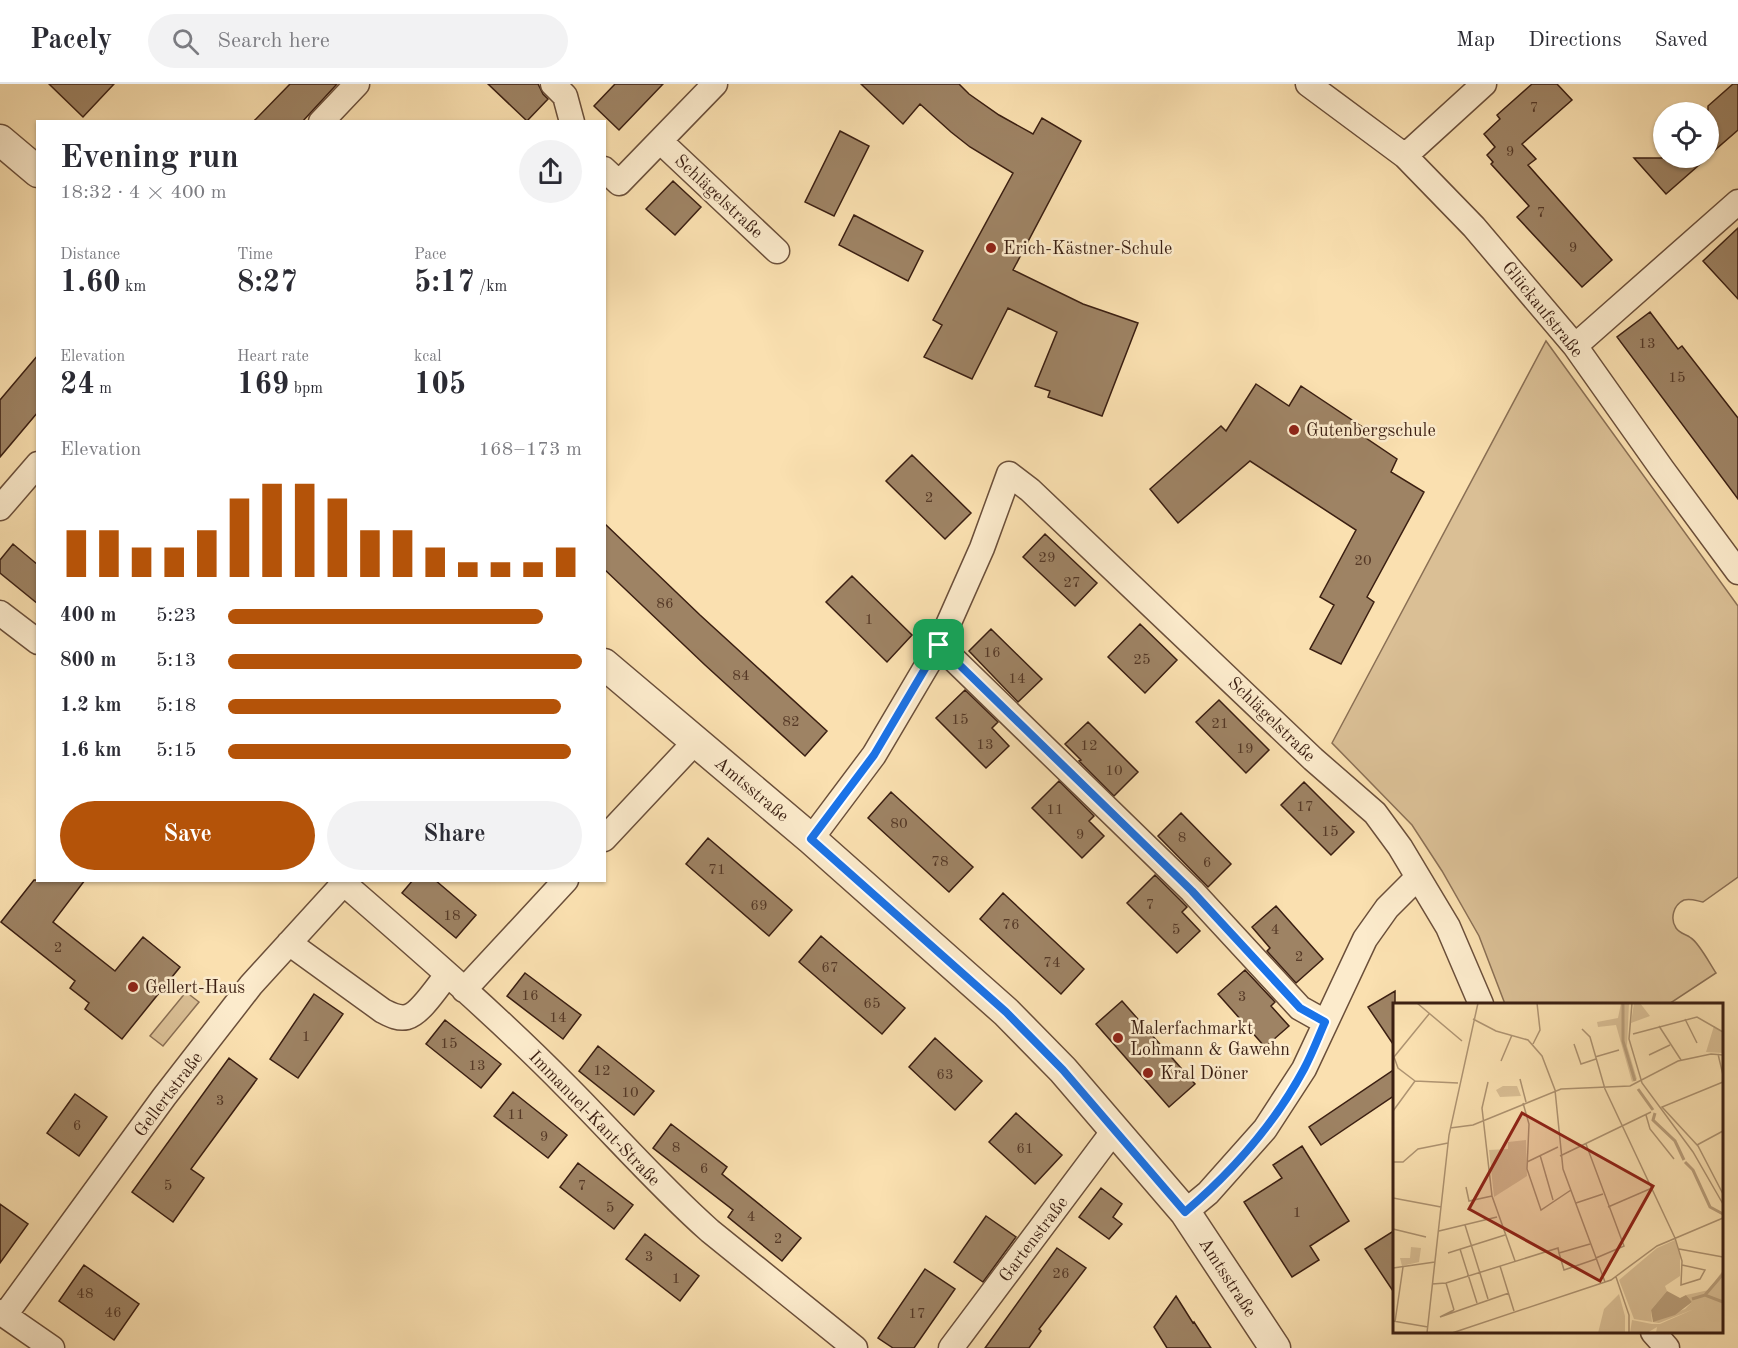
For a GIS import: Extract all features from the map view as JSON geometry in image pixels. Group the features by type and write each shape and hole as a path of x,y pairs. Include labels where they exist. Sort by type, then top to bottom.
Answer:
{"street":[{"path":"323,120 357,84"},
{"path":"553,84 565,96 571,120"},
{"path":"606,170 619,183 715,84"},
{"name":"Glückaufstraße","path":"1308,84 1405,156 1474,227 1575,346 1738,572"},
{"path":"1405,156 1484,84"},
{"path":"0,140 36,170"},
{"name":"Schlägelstraße","path":"660,141 777,251"},
{"path":"1575,346 1738,202"},
{"path":"0,508 36,466"},
{"name":"Schlägelstraße","path":"939,645 982,548 1009,474 1030,490 1313,759 1375,813 1400,847 1449,927 1480,1003"},
{"path":"0,613 36,640"},
{"path":"811,839 874,755 939,645 1192,891 1300,1008 1325,1022"},
{"name":"Amtsstraße","path":"606,666 811,839 1006,1012 1063,1070 1185,1212 1275,1348"},
{"path":"606,837 694,741"},
{"path":"1185,1212 1208,1193 1265,1129 1304,1069 1365,939 1387,908 1418,878"},
{"name":"Immanuel-Kant-Straße","path":"342,882 456,982 566,1086 688,1212 855,1348"},
{"name":"Gellertstraße","path":"3,1314 164,1097 251,986 342,882"},
{"path":"289,943 383,1011 397,1017 408,1017 456,982 564,882"},
{"name":"Gartenstraße","path":"951,1348 1115,1129"},
{"path":"3,1314 52,1348"},
{"path":"1654,1333 1667,1348"}],"shaded area":[{"path":"1546,341 1738,606 1738,877 1703,902 1692,899 1680,902 1675,909 1673,921 1679,932 1689,937 1701,949 1716,973 1671,1003 1505,1003 1479,936 1442,871 1412,825 1332,743"},
{"path":"186,992 199,1002 163,1046 150,1036"}],"building":[{"path":"49,84 114,84 83,117"},
{"path":"290,84 337,84 304,120 255,120"},
{"path":"488,84 538,84 548,99 526,120"},
{"path":"615,84 663,84 619,130 594,106"},
{"path":"861,84 959,84 999,115 1033,134 1042,118 1081,141 1013,270 1083,304 1138,323 1102,416 1048,397 1050,391 1035,386 1057,332 1008,308 972,379 924,357 942,325 933,320 1013,173 970,147 920,104 903,124"},
{"path":"1532,84 1557,84 1572,100 1522,144 1536,159 1528,165 1612,260 1582,287 1517,217 1529,206 1491,164 1493,162 1487,155 1495,147 1484,134 1500,119 1497,115"},
{"path":"1733,84 1738,84 1738,130 1719,146 1719,102 1713,102"},
{"path":"840,131 869,146 834,216 805,202"},
{"path":"1634,158 1653,158 1653,168 1696,168 1666,194"},
{"path":"673,181 701,207 675,235 646,209"},
{"path":"854,215 923,251 908,281 839,245"},
{"path":"1738,228 1738,299 1703,261"},
{"path":"1650,312 1678,349 1682,346 1738,418 1738,499 1617,337"},
{"path":"36,357 36,414 0,457 0,400"},
{"path":"1256,384 1289,406 1301,386 1367,430 1363,436 1397,459 1391,472 1424,492 1367,597 1374,602 1341,664 1310,649 1334,605 1320,597 1356,530 1250,461 1178,523 1150,489 1221,426 1226,431"},
{"path":"912,455 971,513 945,539 886,481"},
{"path":"606,525 827,731 805,756 606,571"},
{"path":"1045,534 1097,583 1075,606 1023,557"},
{"path":"13,544 36,563 36,602 0,573 0,560"},
{"path":"852,576 912,635 887,662 826,602"},
{"path":"1140,624 1177,660 1145,693 1108,657"},
{"path":"991,629 1042,679 1018,702 969,651"},
{"path":"965,690 998,722 992,728 1009,746 986,768 936,718"},
{"path":"1219,700 1269,750 1246,773 1196,722"},
{"path":"1088,722 1138,772 1114,796 1065,744"},
{"path":"1059,781 1094,816 1089,821 1104,836 1082,858 1032,808"},
{"path":"1304,782 1354,832 1331,855 1281,805"},
{"path":"891,792 973,867 949,892 868,818"},
{"path":"1181,813 1231,864 1208,887 1158,836"},
{"path":"708,838 792,910 769,936 686,864"},
{"path":"1155,875 1187,907 1182,912 1200,931 1177,953 1127,903"},
{"path":"34,880 36,882 83,882 53,922 115,971 143,937 180,967 122,1039 85,1009 89,1003 70,988 75,981 1,922"},
{"path":"411,882 437,882 476,915 456,938 402,893"},
{"path":"1003,893 1084,969 1061,994 980,919"},
{"path":"1276,906 1323,959 1296,983 1267,951 1270,948 1252,927"},
{"path":"821,936 905,1008 882,1034 799,962"},
{"path":"1245,970 1275,1002 1271,1006 1289,1026 1265,1047 1218,994"},
{"path":"525,973 581,1015 563,1039 507,996"},
{"path":"1395,991 1393,1044 1368,1007"},
{"path":"314,994 343,1014 298,1078 270,1059"},
{"path":"1122,1001 1195,1084 1169,1107 1096,1024"},
{"path":"445,1020 501,1064 481,1088 426,1044"},
{"path":"935,1038 982,1081 955,1110 909,1067"},
{"path":"598,1046 654,1091 634,1115 579,1071"},
{"path":"229,1058 257,1079 191,1169 204,1178 173,1222 132,1192"},
{"path":"1393,1070 1393,1096 1321,1145 1309,1127"},
{"path":"513,1092 567,1135 548,1158 494,1116"},
{"path":"75,1094 107,1117 79,1156 47,1133"},
{"path":"1016,1113 1062,1155 1035,1184 989,1142"},
{"path":"671,1124 727,1167 722,1174 801,1238 782,1261 728,1217 733,1210 653,1148"},
{"path":"1302,1146 1349,1221 1310,1246 1319,1260 1292,1277 1244,1202 1282,1178 1273,1165"},
{"path":"578,1163 633,1205 614,1229 560,1187"},
{"path":"1101,1188 1122,1204 1113,1217 1122,1224 1109,1239 1079,1217"},
{"path":"0,1204 28,1224 0,1263"},
{"path":"986,1216 1016,1237 983,1282 954,1262"},
{"path":"1393,1231 1393,1291 1365,1249"},
{"path":"645,1234 699,1276 680,1301 626,1259"},
{"path":"1057,1248 1086,1268 1039,1329 1041,1331 1029,1348 985,1348"},
{"path":"84,1265 139,1304 114,1340 59,1301"},
{"path":"925,1269 955,1289 914,1348 893,1348 878,1338"},
{"path":"1176,1296 1211,1348 1167,1348 1154,1327"}],"place":[{"name":"Erich-Kästner-Schule","path":"991,248"},
{"name":"Gutenbergschule","path":"1294,430"},
{"name":"Gellert-Haus","path":"133,987"},
{"name":"Malerfachmarkt Lohmann & Gawehn","path":"1118,1038"},
{"name":"Kral Döner","path":"1148,1073"}],"route":[{"path":"939,645 1192,891 1300,1008 1325,1022 1304,1069 1265,1129 1208,1193 1185,1212 1063,1070 1006,1012 811,839 874,755 939,645"}]}
